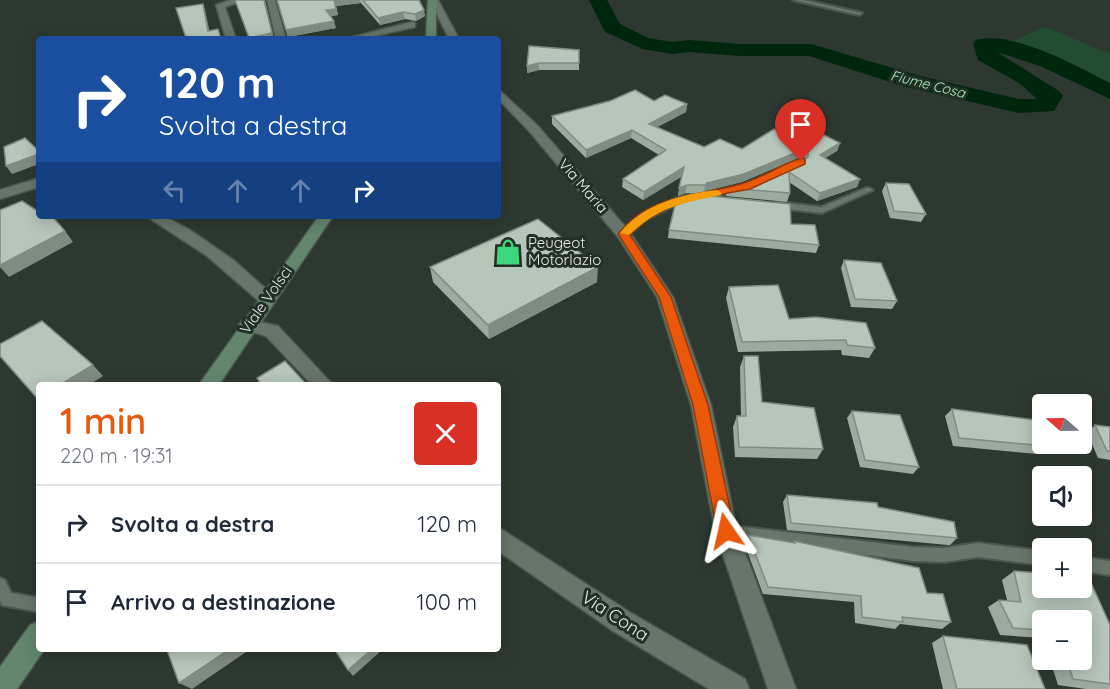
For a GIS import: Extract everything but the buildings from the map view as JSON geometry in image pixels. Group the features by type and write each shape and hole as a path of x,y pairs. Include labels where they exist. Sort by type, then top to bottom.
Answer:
{"main road":[{"path":"432,36 433,0"},
{"name":"Viale Volsci","path":"210,382 266,298 324,219"},
{"path":"1,689 36,638"}],"street":[{"path":"230,36 220,5 242,0"},
{"path":"272,0 280,36"},
{"path":"433,0 452,36"},
{"path":"362,36 412,25"},
{"name":"Via Maria","path":"501,97 533,128 624,234 665,297 701,405 726,531 782,689"},
{"path":"0,195 36,183"},
{"path":"159,219 182,230 219,255 266,298"},
{"path":"248,325 272,331 321,382"},
{"name":"Via Cona","path":"501,540 622,622 735,689"}],"lane":[{"path":"796,0 859,13"},
{"path":"699,197 746,186"},
{"path":"763,204 822,210 868,190"},
{"path":"624,234 642,218 688,197 729,200"},
{"path":"726,531 913,554 944,555 978,550 1032,557"},
{"path":"1092,565 1110,568"},
{"path":"0,585 7,600 36,605"}],"green space":[{"path":"1045,27 1110,54 1110,87 1011,42"}],"waterway":[{"name":"Fiume Cosa","path":"598,0 612,28 643,43 672,48 689,46 739,50 811,50 914,82 1019,106 1045,106 1051,96 1027,78 986,55 983,44 997,45 1047,62 1110,92"}],"slow traffic":[{"path":"625,233 642,218 664,206 688,197 717,193"}],"place":[{"name":"Peugeot Motorlazio","path":"508,252"}],"route":[{"path":"726,531 701,405 665,297 624,234 642,218 664,206 688,197 699,197 746,186 801,161"}]}
